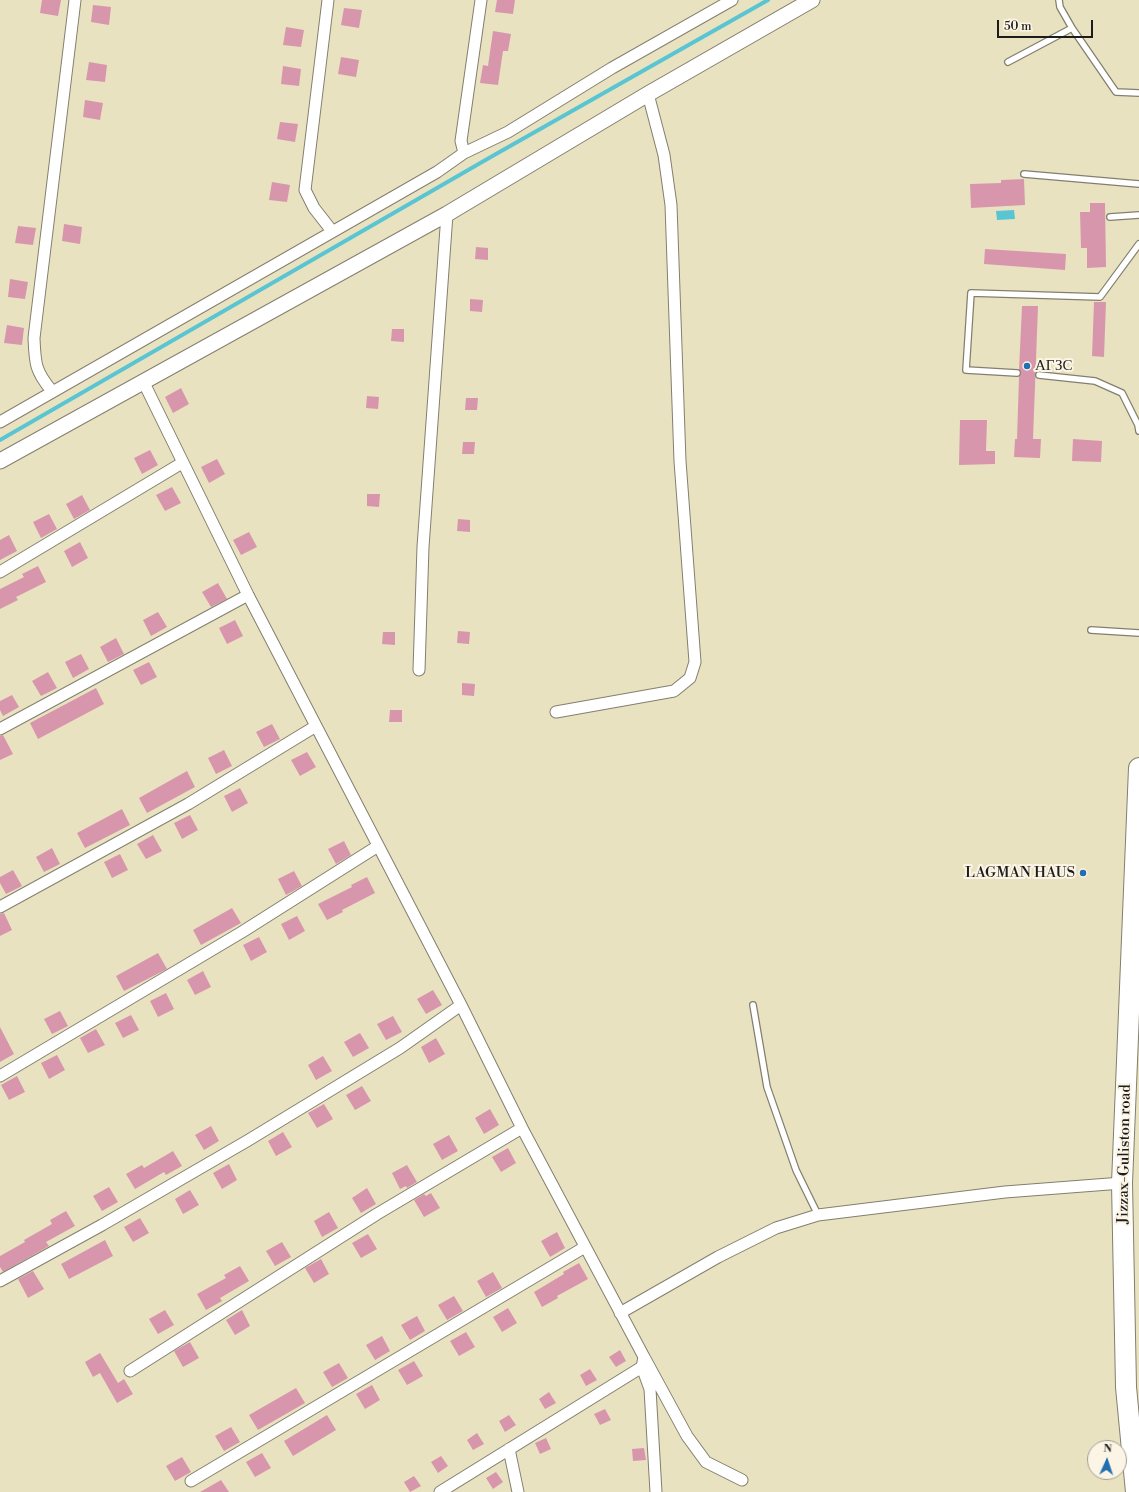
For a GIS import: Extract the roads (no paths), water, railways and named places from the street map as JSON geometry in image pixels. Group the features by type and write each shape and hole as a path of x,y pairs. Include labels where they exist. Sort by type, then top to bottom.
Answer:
{"highway":[{"name":"Jizzax-Guliston road","path":"1136,1492 1126,1387 1122,1183 1139,768"}],"street":[{"path":"52,391 41,378 35,360 34,338 75,0"},
{"path":"328,0 304,190 314,208 332,231"},
{"path":"464,153 461,141 482,0"},
{"path":"0,422 437,172 464,153 508,132 612,68 732,0"},
{"path":"0,461 447,214 648,94 812,0"},
{"path":"556,712 674,691 690,678 695,662 680,461 670,204 664,155 648,94"},
{"path":"419,670 423,547 447,214"},
{"path":"143,381 248,595 461,1005 522,1128 620,1313 643,1362 687,1436 706,1462 742,1480"},
{"path":"0,572 182,463"},
{"path":"0,729 248,595"},
{"path":"0,907 188,804 316,726"},
{"path":"0,1076 242,932 378,846"},
{"path":"0,1281 102,1225 254,1137 400,1048 461,1005"},
{"path":"130,1371 377,1214 522,1128"},
{"path":"620,1313 718,1257 769,1231 818,1215 1004,1192 1122,1183"},
{"path":"191,1481 585,1247"},
{"path":"440,1492 643,1362"},
{"path":"643,1362 650,1389 656,1492"},
{"path":"509,1449 518,1492"}],"lane":[{"path":"1059,0 1060,7 1072,28 1116,92 1139,93"},
{"path":"1008,62 1072,28"},
{"path":"1024,174 1139,184"},
{"path":"1110,216 1139,216"},
{"path":"1017,374 966,370 971,293 1100,297 1139,244"},
{"path":"1039,375 1095,381 1122,394 1138,425 1139,431"},
{"path":"1091,630 1139,632"},
{"path":"753,1005 767,1087 796,1170 818,1215"}],"water":[{"path":"1014,210 1015,219 997,220 996,211"}],"waterway":[{"path":"0,440 489,158 768,0"}],"place":[{"name":"АГЗС","path":"1027,366"},
{"name":"LAGMAN HAUS","path":"1083,873"}]}
